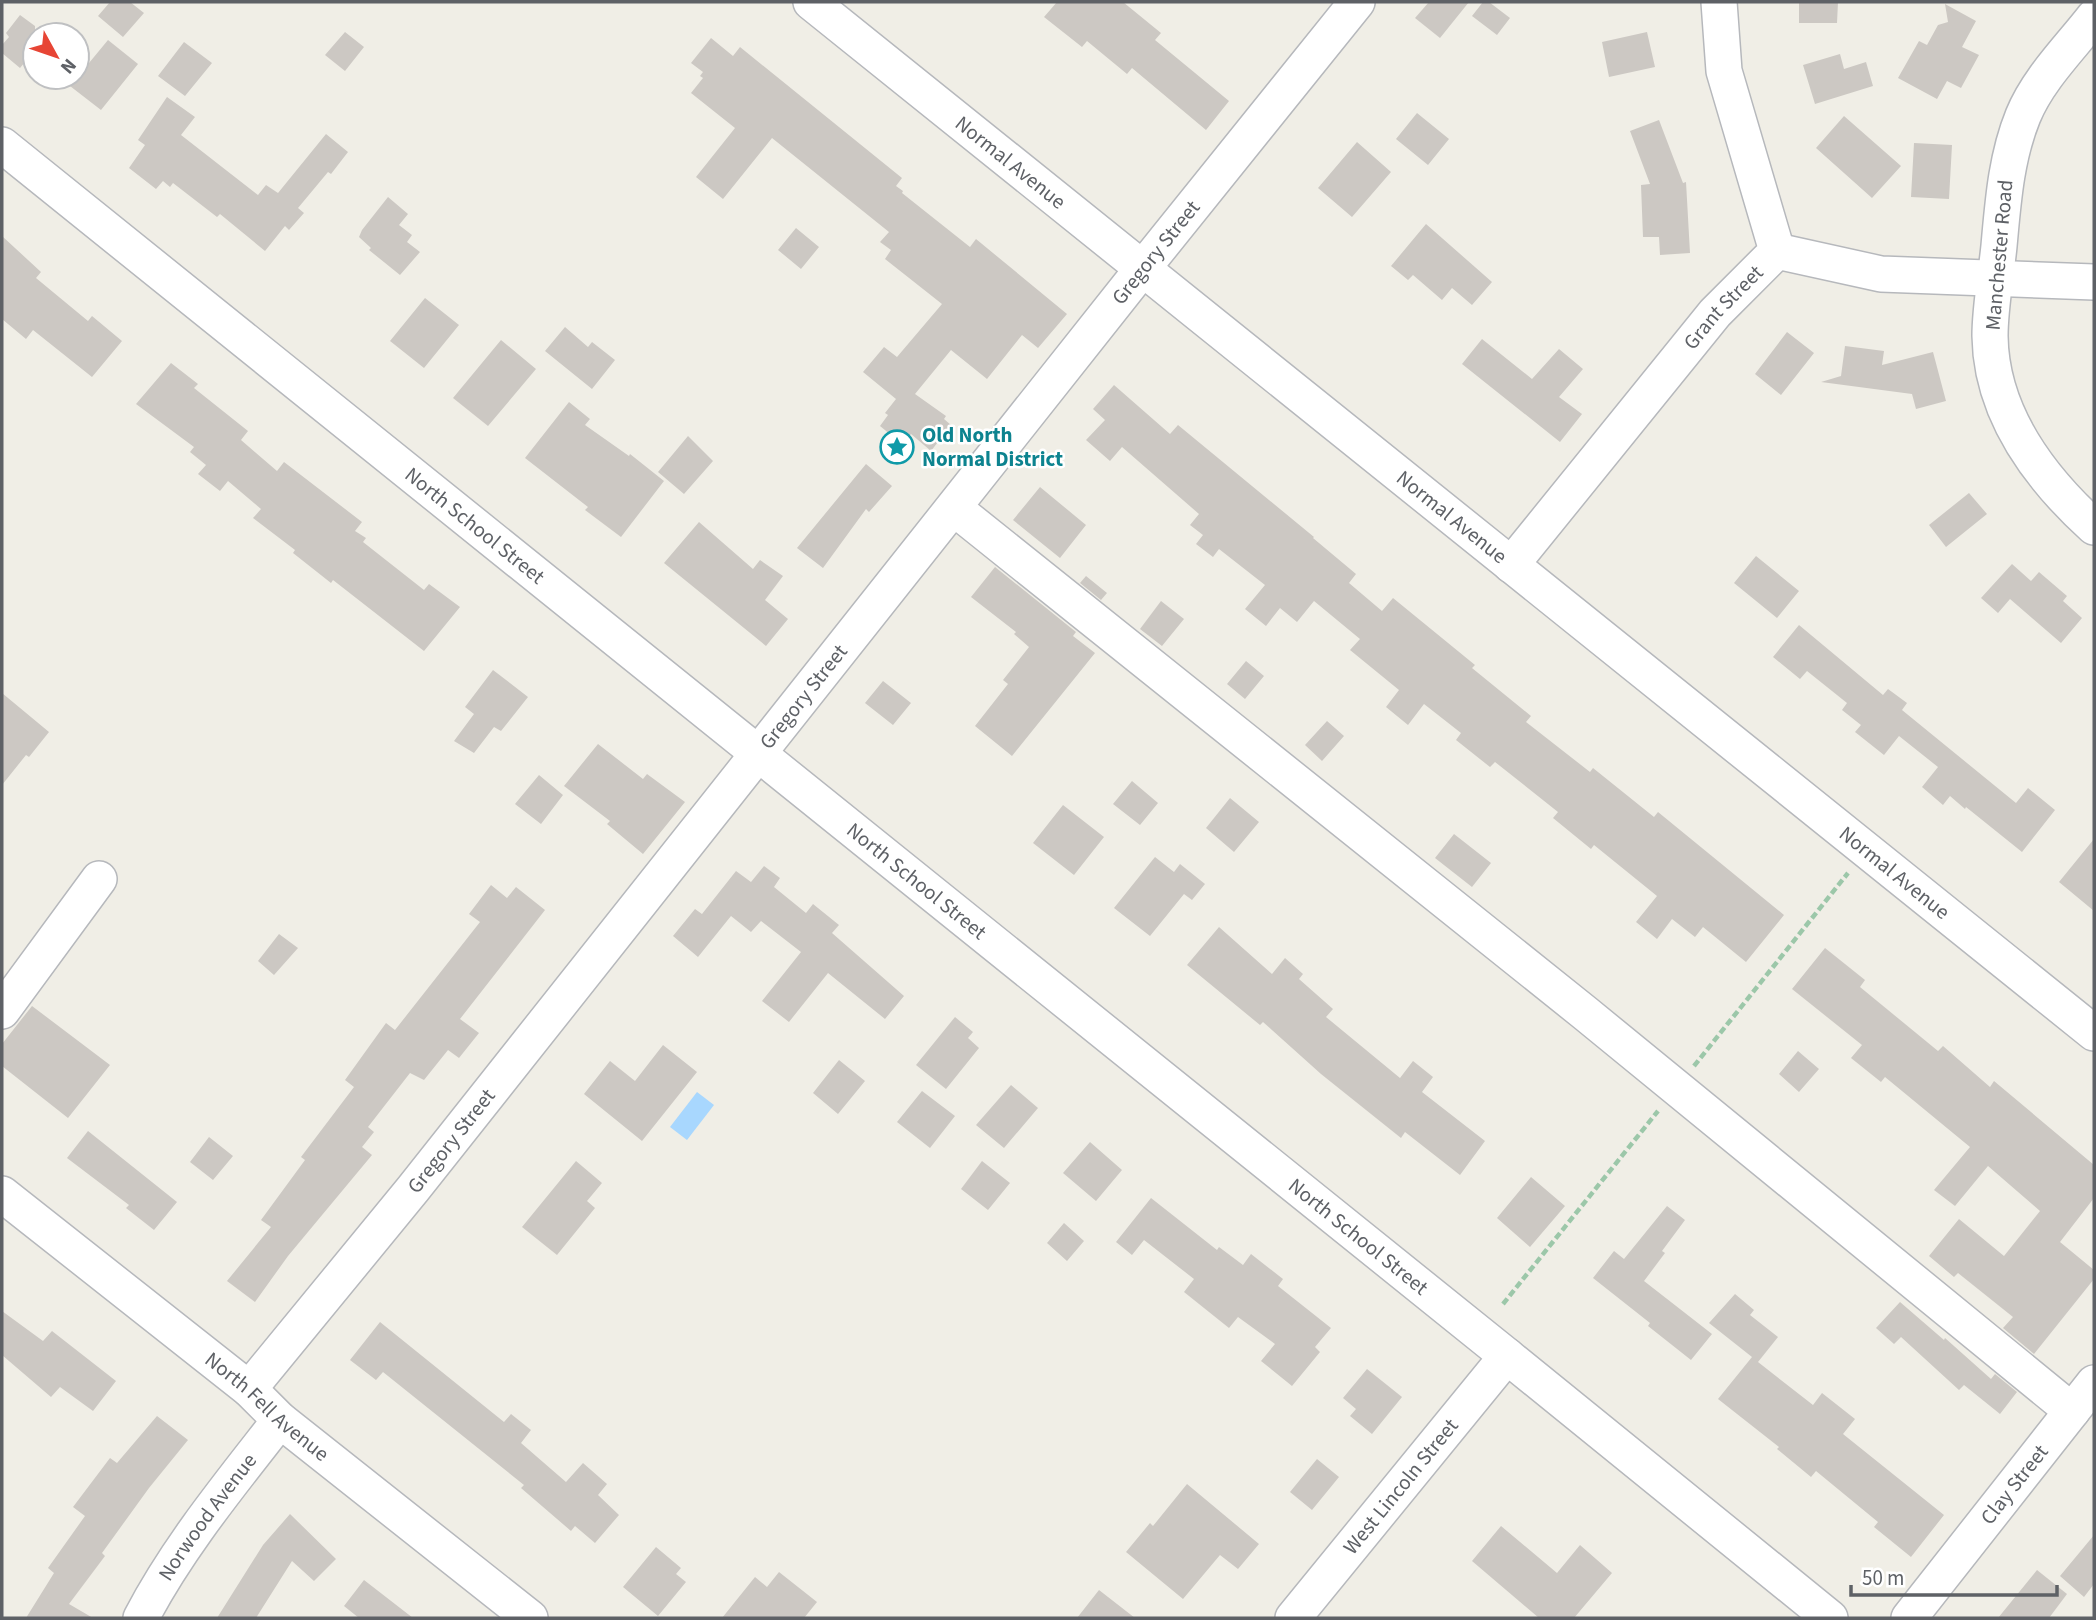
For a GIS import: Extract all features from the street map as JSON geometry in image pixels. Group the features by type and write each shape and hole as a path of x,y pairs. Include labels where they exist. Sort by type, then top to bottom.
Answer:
{"street":[{"name":"Normal Avenue","path":"811,2 2094,1033"},
{"name":"Gregory Street","path":"249,1390 422,1178 1357,2"},
{"name":"Grant Street","path":"1511,565 1715,313 1777,251 1724,71 1719,2"},
{"name":"Manchester Road","path":"2094,17 2046,77 2024,115 2006,174 1990,337 1997,389 2014,431 2039,467 2094,527"},
{"name":"North School Street","path":"2,145 759,752 1830,1618"},
{"path":"1777,251 1881,274 2094,282"},
{"path":"954,508 1575,1004 2072,1411"},
{"path":"2,1011 99,879"},
{"name":"North Fell Avenue","path":"2,1194 249,1390 280,1420 530,1618"},
{"name":"West Lincoln Street","path":"1293,1618 1507,1356"},
{"name":"Clay Street","path":"1909,1618 2094,1383"},
{"name":"Norwood Avenue","path":"141,1618 155,1592 202,1524 280,1420"}],"water":[{"path":"697,1092 714,1105 687,1140 670,1127"}],"building":[{"path":"110,2 130,2 144,13 123,37 98,16"},
{"path":"1057,2 1123,2 1161,33 1155,40 1229,101 1206,130 1132,68 1127,74 1087,41 1082,47 1044,17"},
{"path":"1429,2 1469,2 1440,38 1415,18"},
{"path":"1483,2 1489,2 1510,18 1497,35 1472,16"},
{"path":"1799,2 1838,2 1837,23 1799,23"},
{"path":"1945,4 1976,21 1962,47 1979,55 1961,88 1947,81 1937,99 1898,78 1919,41 1927,45 1938,25 1948,22"},
{"path":"20,15 28,21 21,21 20,68 2,53 2,45 9,37 6,33"},
{"path":"345,32 364,47 345,71 325,55"},
{"path":"1647,32 1655,67 1609,77 1602,42"},
{"path":"711,38 733,56 740,47 902,178 896,186 902,193 970,247 976,239 1067,314 1038,348 1022,335 987,379 951,350 915,394 946,416 944,419 951,425 931,451 911,434 902,444 880,426 888,415 885,413 896,399 863,372 884,347 897,357 942,304 885,259 891,250 880,242 889,232 772,138 723,199 696,177 735,128 691,93 703,78 700,76 703,72 691,63"},
{"path":"108,40 138,64 101,110 76,91 91,91 91,61"},
{"path":"184,42 212,63 185,96 158,76"},
{"path":"1840,54 1844,69 1866,62 1873,86 1815,104 1803,65"},
{"path":"167,97 195,117 181,135 258,195 266,185 278,193 326,134 348,152 298,208 304,213 289,230 285,226 265,251 220,214 217,217 173,183 170,187 163,181 156,189 129,168 145,145 138,140"},
{"path":"1417,113 1449,139 1428,165 1396,139"},
{"path":"1844,116 1901,166 1872,198 1816,148"},
{"path":"1659,120 1683,183 1686,182 1690,253 1660,255 1659,237 1643,237 1641,185 1650,184 1630,131"},
{"path":"1357,142 1391,172 1352,217 1318,188"},
{"path":"1914,143 1952,145 1949,199 1911,197"},
{"path":"388,197 408,214 399,225 412,235 407,242 420,252 400,275 369,250 371,248 359,237"},
{"path":"1426,224 1492,282 1472,305 1452,288 1442,300 1413,275 1408,280 1391,266"},
{"path":"796,228 819,247 801,269 778,250"},
{"path":"2,236 41,272 36,278 88,321 92,316 122,341 92,377 33,330 26,339 2,319"},
{"path":"425,298 459,325 424,368 390,341"},
{"path":"565,327 588,347 592,342 615,360 592,389 545,351"},
{"path":"1787,332 1814,353 1781,395 1755,374"},
{"path":"1482,339 1532,379 1559,349 1583,369 1559,397 1582,414 1560,442 1462,364"},
{"path":"501,340 536,369 488,426 453,398"},
{"path":"1845,346 1884,351 1882,365 1933,352 1946,401 1916,409 1912,394 1821,382 1841,376"},
{"path":"171,363 198,384 194,388 248,431 241,440 277,471 284,462 362,522 355,531 366,538 363,542 424,590 429,584 460,607 424,651 333,580 331,583 293,553 295,550 253,518 261,509 228,481 220,491 198,474 206,465 190,452 194,447 136,404"},
{"path":"1114,385 1170,434 1178,425 1314,537 1356,574 1349,583 1382,611 1393,598 1475,665 1472,668 1531,716 1526,722 1590,772 1593,768 1654,817 1658,812 1784,915 1746,962 1703,927 1695,937 1672,919 1657,939 1636,922 1657,896 1594,845 1591,849 1553,818 1558,812 1495,762 1490,767 1456,740 1461,733 1424,704 1408,725 1386,707 1399,690 1350,650 1360,639 1314,601 1297,622 1280,608 1266,626 1245,609 1265,585 1219,549 1213,557 1196,544 1203,535 1190,525 1199,514 1122,447 1110,461 1086,440 1105,420 1093,409"},
{"path":"569,402 590,419 585,425 629,456 630,454 664,481 621,537 585,510 588,507 525,458"},
{"path":"688,436 713,461 684,494 658,472"},
{"path":"866,464 892,486 869,512 866,509 823,568 797,548"},
{"path":"1040,487 1086,525 1060,558 1013,520"},
{"path":"1969,493 1987,514 1946,547 1929,525"},
{"path":"699,522 753,569 760,560 783,576 765,600 788,619 766,646 664,563"},
{"path":"1756,556 1799,591 1777,618 1734,583"},
{"path":"2012,564 2031,581 2039,572 2067,596 2063,601 2082,618 2061,643 2010,599 1998,613 1981,598"},
{"path":"995,567 1076,632 1073,636 1095,653 1012,756 975,726 1008,684 1003,680 1029,647 1014,634 1016,632 971,597"},
{"path":"1086,576 1107,593 1101,600 1080,583"},
{"path":"1161,601 1184,619 1162,646 1140,629"},
{"path":"1799,625 1883,695 1888,689 1907,703 1902,710 2016,803 2028,788 2055,810 2022,852 1950,796 1943,805 1922,787 1938,767 1899,736 1884,755 1855,732 1861,725 1842,710 1847,703 1807,671 1800,679 1773,657"},
{"path":"1246,661 1264,676 1245,699 1227,684"},
{"path":"493,670 528,697 501,731 494,727 474,753 454,741 474,714 465,707"},
{"path":"883,681 911,703 893,725 865,703"},
{"path":"2,693 49,732 2,785"},
{"path":"1327,721 1344,736 1322,761 1305,745"},
{"path":"598,744 643,779 647,774 685,802 643,854 607,824 610,821 564,786"},
{"path":"539,775 563,795 541,824 515,804"},
{"path":"1132,781 1158,803 1140,825 1113,804"},
{"path":"1230,798 1259,822 1234,852 1206,828"},
{"path":"1063,805 1104,837 1074,875 1033,843"},
{"path":"1454,834 1491,863 1472,887 1435,858"},
{"path":"2094,839 2094,911 2059,882"},
{"path":"1155,857 1174,872 1180,864 1205,884 1192,900 1184,894 1150,936 1114,908"},
{"path":"764,866 780,878 774,887 806,913 813,904 839,925 832,933 904,996 885,1019 828,973 789,1022 762,1001 801,952 761,921 751,932 731,916 698,957 673,936 695,909 702,914 736,871 751,882"},
{"path":"491,885 507,898 516,887 545,910 460,1019 479,1033 459,1058 448,1050 424,1080 410,1073 368,1127 374,1132 362,1147 372,1155 288,1256 255,1302 227,1281 271,1227 261,1220 305,1160 301,1157 354,1087 345,1080 386,1023 395,1030 480,922 469,914"},
{"path":"1219,927 1272,974 1285,958 1303,974 1299,979 1333,1009 1326,1017 1400,1078 1413,1061 1433,1077 1422,1092 1485,1141 1460,1175 1405,1132 1401,1138 1321,1074 1263,1022 1260,1025 1187,965"},
{"path":"279,934 298,948 274,975 258,961"},
{"path":"1825,948 1865,980 1860,987 1938,1051 1943,1046 1990,1087 1994,1081 2094,1165 2094,1198 2060,1242 2094,1270 2094,1279 2034,1354 2003,1328 2013,1317 1958,1273 1954,1277 1929,1256 1959,1219 2004,1256 2040,1211 1988,1166 1955,1206 1934,1190 1970,1147 1885,1077 1881,1082 1851,1058 1862,1045 1792,989"},
{"path":"32,1006 110,1065 68,1118 2,1066 2,1044"},
{"path":"955,1017 973,1032 968,1038 979,1048 946,1089 916,1065"},
{"path":"663,1045 697,1072 642,1141 584,1094 610,1061 635,1081"},
{"path":"1798,1051 1819,1069 1799,1092 1779,1074"},
{"path":"839,1060 865,1081 838,1114 813,1093"},
{"path":"1011,1085 1038,1108 1004,1148 976,1125"},
{"path":"922,1091 955,1116 930,1148 897,1122"},
{"path":"88,1131 177,1202 154,1230 126,1208 129,1205 67,1158"},
{"path":"209,1137 233,1156 213,1180 190,1162"},
{"path":"1090,1142 1122,1170 1096,1201 1063,1173"},
{"path":"576,1161 602,1183 587,1201 595,1208 557,1255 522,1227"},
{"path":"982,1161 1010,1183 988,1210 961,1189"},
{"path":"1531,1177 1565,1206 1530,1247 1497,1218"},
{"path":"1151,1198 1217,1250 1219,1247 1243,1265 1251,1254 1283,1279 1278,1286 1331,1328 1315,1347 1320,1352 1292,1386 1261,1361 1275,1344 1238,1317 1229,1328 1184,1292 1194,1279 1144,1240 1132,1255 1116,1242"},
{"path":"1667,1206 1685,1220 1644,1281 1712,1334 1691,1360 1593,1278 1614,1251 1624,1259"},
{"path":"1064,1223 1084,1241 1067,1261 1047,1243"},
{"path":"1735,1294 1754,1310 1750,1315 1778,1337 1758,1362 1813,1405 1822,1393 1855,1419 1843,1434 1944,1515 1911,1557 1874,1527 1878,1522 1816,1471 1811,1477 1777,1449 1779,1447 1718,1399 1752,1357 1709,1323"},
{"path":"1900,1302 1991,1379 1995,1374 2017,1392 2000,1414 1964,1385 1959,1390 1901,1337 1894,1344 1876,1328"},
{"path":"2,1311 43,1341 52,1331 116,1381 93,1411 60,1387 51,1397 2,1355"},
{"path":"380,1322 504,1422 511,1414 531,1430 521,1443 566,1482 583,1463 607,1484 598,1495 619,1515 595,1543 575,1526 571,1531 521,1488 524,1485 383,1372 376,1380 350,1360"},
{"path":"1367,1369 1402,1397 1372,1434 1350,1416 1356,1409 1343,1398"},
{"path":"157,1416 188,1440 149,1488 102,1553 105,1556 69,1604 93,1618 26,1618 54,1573 48,1568 85,1516 73,1507 110,1458 117,1463"},
{"path":"1317,1459 1339,1477 1312,1510 1290,1492"},
{"path":"1187,1484 1259,1544 1238,1569 1220,1555 1183,1599 1126,1552 1150,1523 1153,1526"},
{"path":"290,1514 336,1559 314,1581 292,1561 256,1618 217,1618 263,1545"},
{"path":"1501,1526 1557,1573 1580,1545 1612,1573 1574,1618 1539,1618 1472,1561"},
{"path":"2094,1535 2094,1584 2084,1597 2060,1576"},
{"path":"656,1547 681,1568 676,1574 686,1582 658,1616 623,1587"},
{"path":"2037,1570 2067,1594 2049,1618 1998,1618"},
{"path":"779,1572 817,1602 804,1618 722,1618 755,1577 767,1587"},
{"path":"364,1580 413,1618 359,1618 344,1606"},
{"path":"1099,1590 1135,1618 1077,1618"}],"place":[{"name":"Old North Normal District","path":"897,447"}]}
